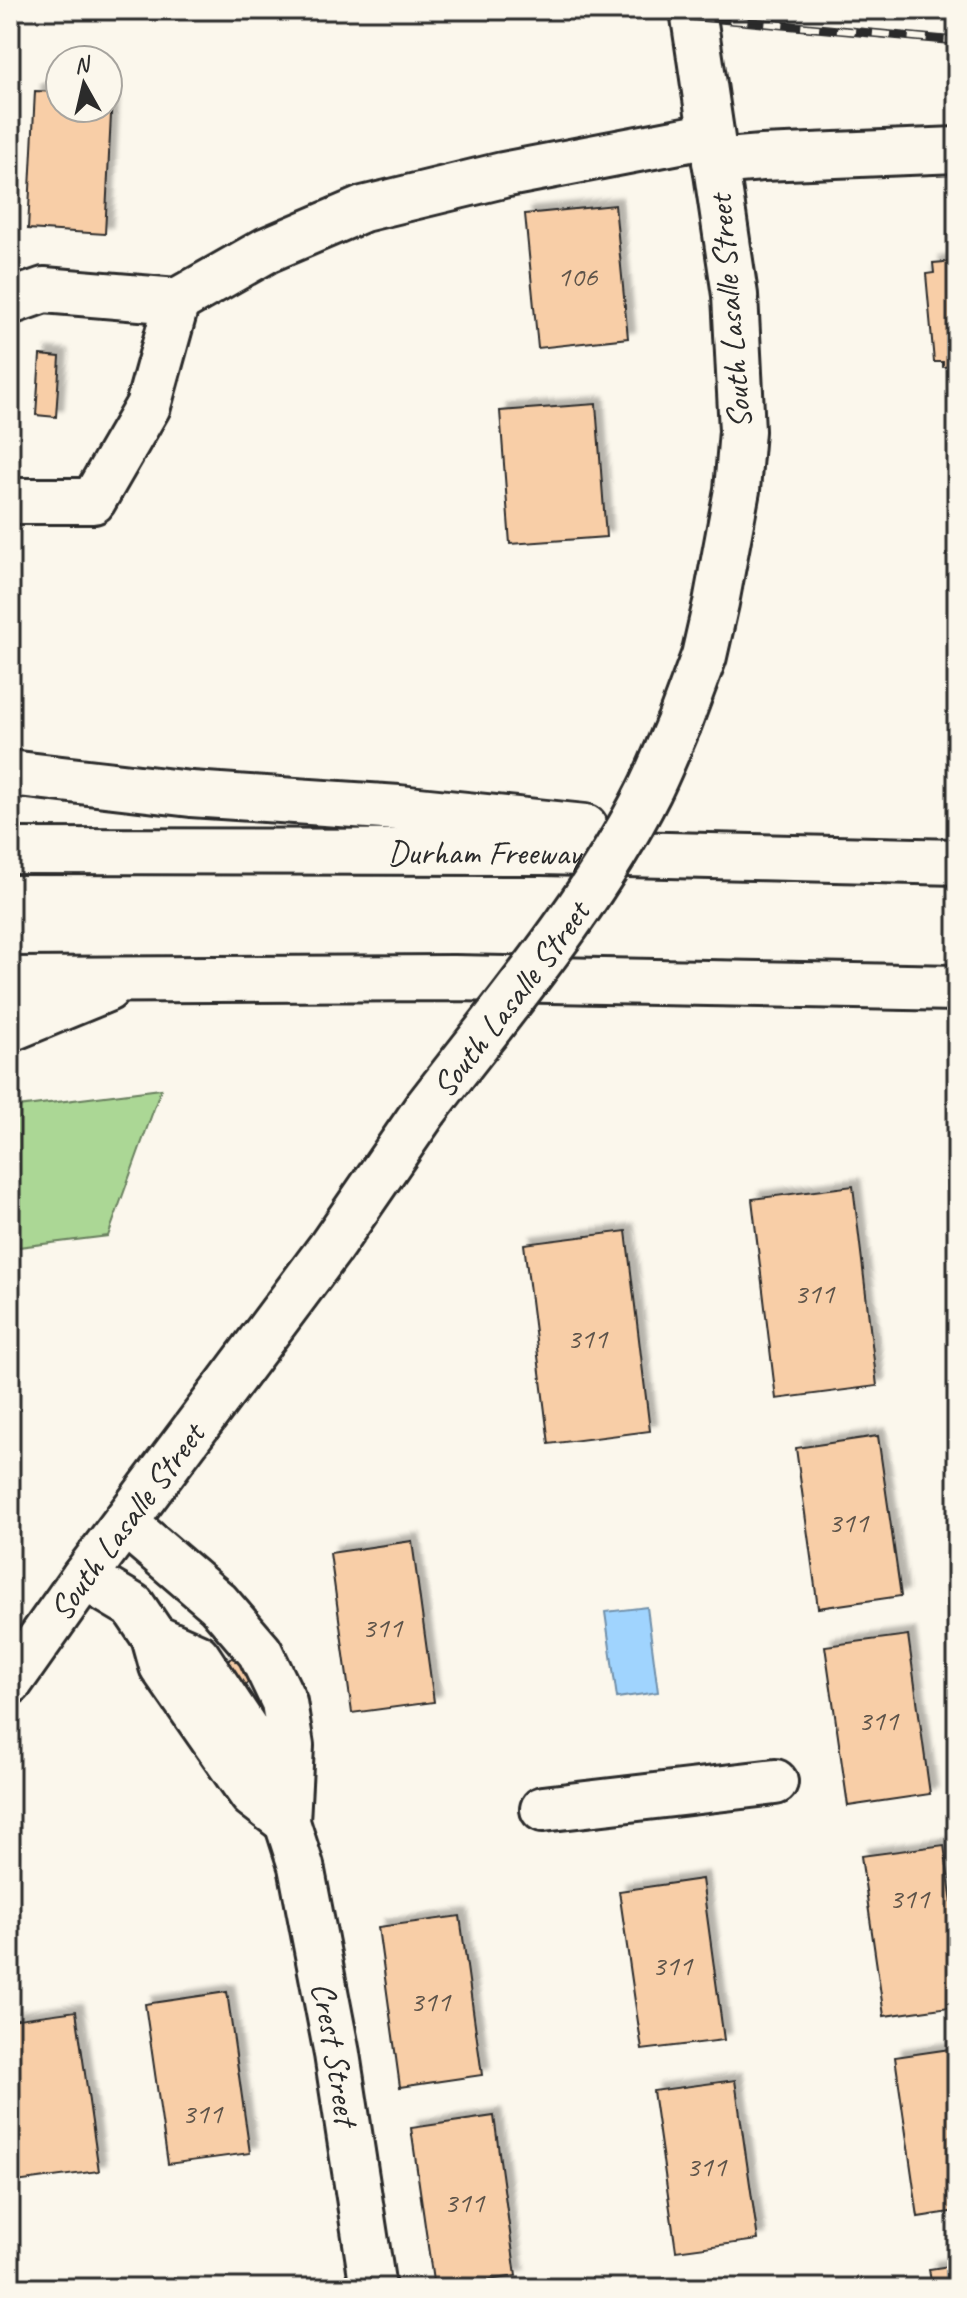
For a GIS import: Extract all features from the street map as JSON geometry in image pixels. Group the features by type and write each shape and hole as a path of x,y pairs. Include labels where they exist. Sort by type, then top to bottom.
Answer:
{"main road":[{"name":"South Lasalle Street","path":"10,1682 84,1577 330,1248 425,1110 548,949 605,865 649,791 679,723 704,656 716,603 737,490 742,431 735,295 693,10"},
{"path":"10,302 44,290 177,301 267,250 363,209 503,175 713,149 762,158 957,150"},
{"path":"10,501 93,501 148,406 177,301"},
{"path":"10,773 191,794 399,808 939,862"},
{"name":"Durham Freeway","path":"10,851 526,851 939,862"},
{"path":"10,980 454,978 957,988"},
{"path":"10,1029 136,979"},
{"name":"Crest Street","path":"125,1523 218,1603 260,1652 284,1702 291,1746 288,1807 337,2054 373,2288"},
{"path":"84,1577 133,1606 154,1637 162,1666 252,1795 288,1807"},
{"path":"543,1809 775,1782"}],"green space":[{"path":"161,1089 108,1236 10,1248 10,1108"}],"water":[{"path":"647,1607 658,1692 617,1698 605,1612"}],"building":[{"path":"35,91 44,91 44,124 111,124 105,234 28,229"},
{"path":"615,205 628,338 538,348 525,214"},
{"path":"957,261 957,366 943,367 943,362 934,362 926,274 934,273 933,263"},
{"path":"40,355 60,357 56,417 36,415"},
{"path":"596,404 606,537 510,544 500,411"},
{"path":"853,1186 877,1386 776,1399 752,1199"},
{"path":"626,1231 650,1431 549,1444 524,1244"},
{"path":"878,1436 901,1596 818,1608 796,1448"},
{"path":"412,1541 434,1702 352,1713 330,1553"},
{"path":"908,1635 930,1794 848,1806 825,1646"},
{"path":"235,1656 252,1679 241,1688 223,1665"},
{"path":"944,1845 957,1940 957,2006 884,2016 861,1856"},
{"path":"702,1879 724,2040 642,2050 619,1891"},
{"path":"460,1916 482,2075 400,2087 378,1927"},
{"path":"227,1992 250,2153 168,2164 145,2004"},
{"path":"76,2011 99,2171 16,2182 10,2137 10,2020"},
{"path":"957,2048 957,2211 918,2217 895,2057"},
{"path":"735,2080 758,2240 676,2251 653,2091"},
{"path":"494,2116 516,2276 434,2288 411,2128"},
{"path":"957,2265 957,2288 932,2288 929,2269"}],"railway":[{"path":"622,10 957,41"}]}
